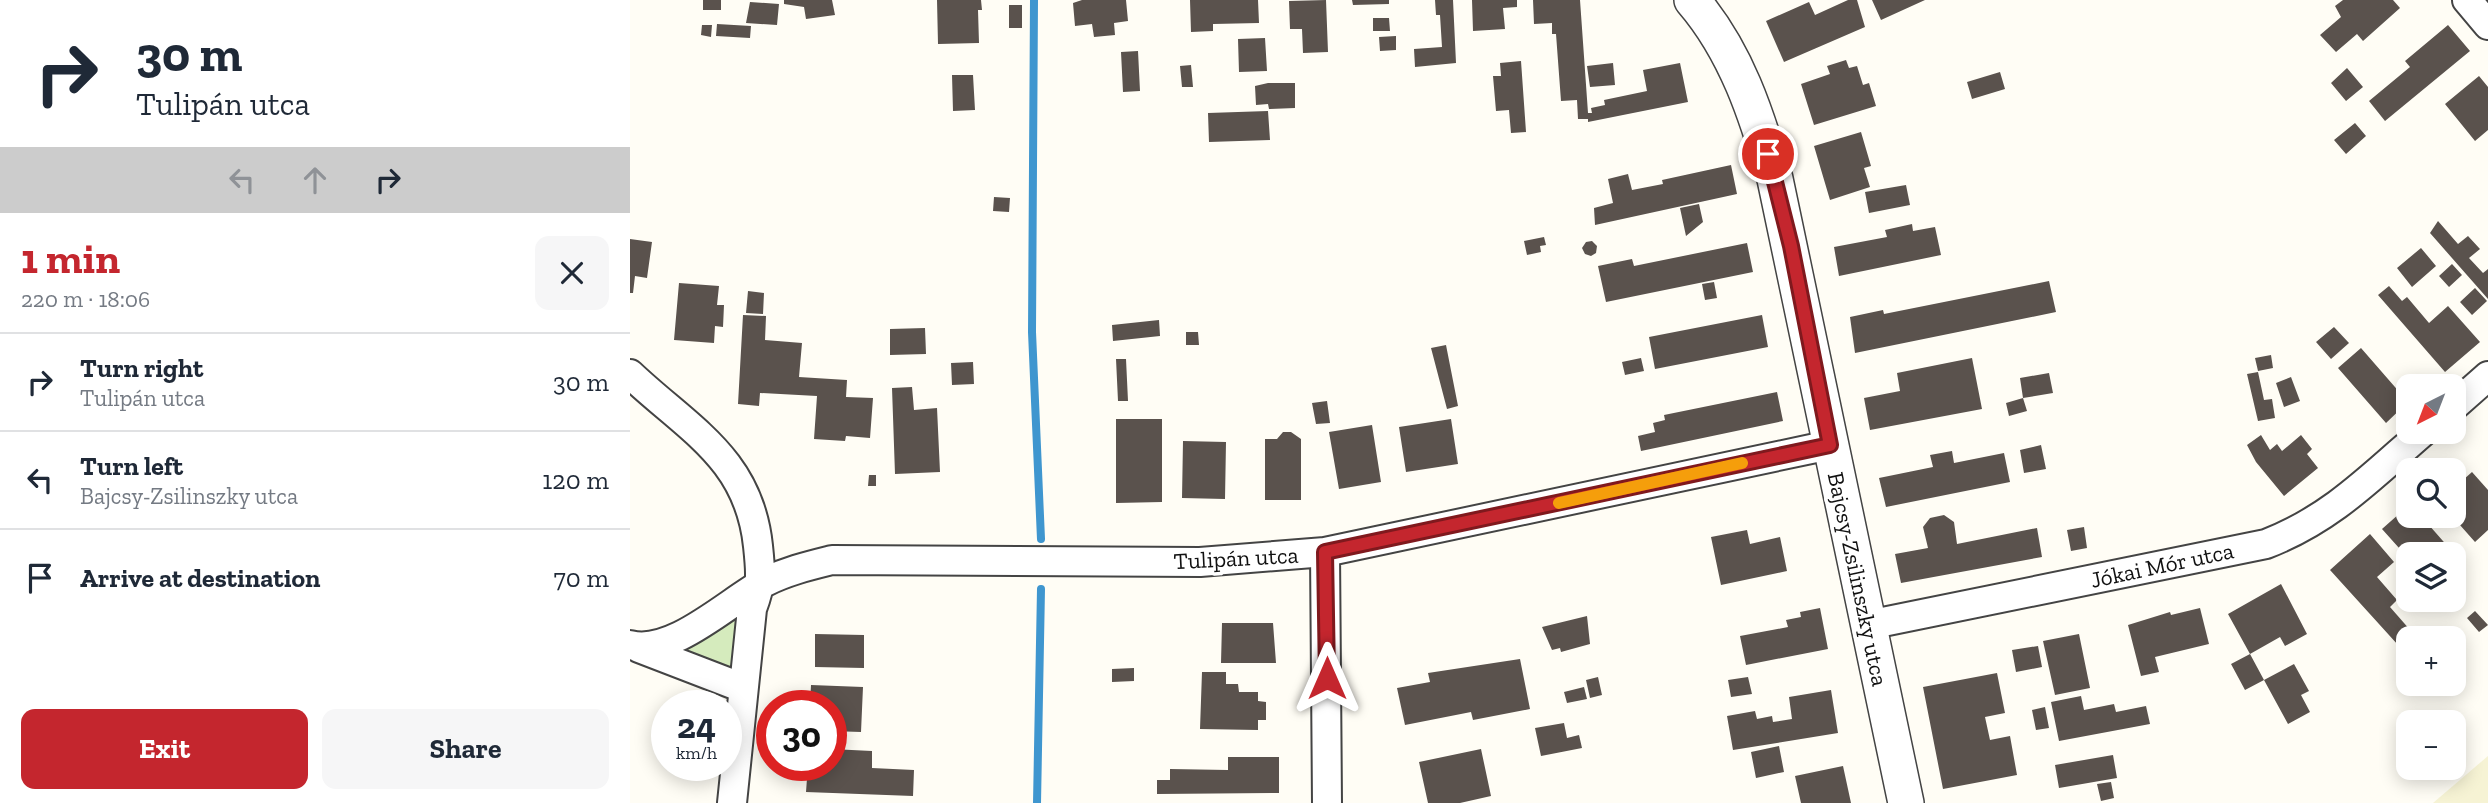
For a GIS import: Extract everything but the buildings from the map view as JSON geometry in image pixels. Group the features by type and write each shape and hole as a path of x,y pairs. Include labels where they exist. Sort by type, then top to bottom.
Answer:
{"street":[{"name":"Bajcsy-Zsilinszky utca","path":"1692,0 1723,43 1761,130 1791,246 1906,803"},
{"path":"2467,0 2488,25"},
{"path":"630,374 701,435 734,470 755,522 762,584 752,609 732,803"},
{"path":"2466,395 2488,376"},
{"name":"Jókai Mór utca","path":"1868,625 2266,544 2299,531 2329,513 2409,444"},
{"name":"Tulipán utca","path":"635,646 671,640 788,571 832,560 1200,562 1325,552 1830,445"},
{"path":"1325,552 1327,803"},
{"name":"Tulipán utca","path":"635,646 743,688"}],"shaded area":[{"path":"2488,756 2488,803 2433,803 2460,780 2466,780 2466,775"}],"green space":[{"path":"730,616 740,624 735,664 732,668 680,651"}],"waterway":[{"path":"1034,0 1032,332 1041,539"},
{"path":"1037,803 1041,589"}],"slow traffic":[{"path":"1559,503 1742,463"}],"route":[{"path":"1327,678 1325,552 1830,445 1791,246 1768,154"}]}
